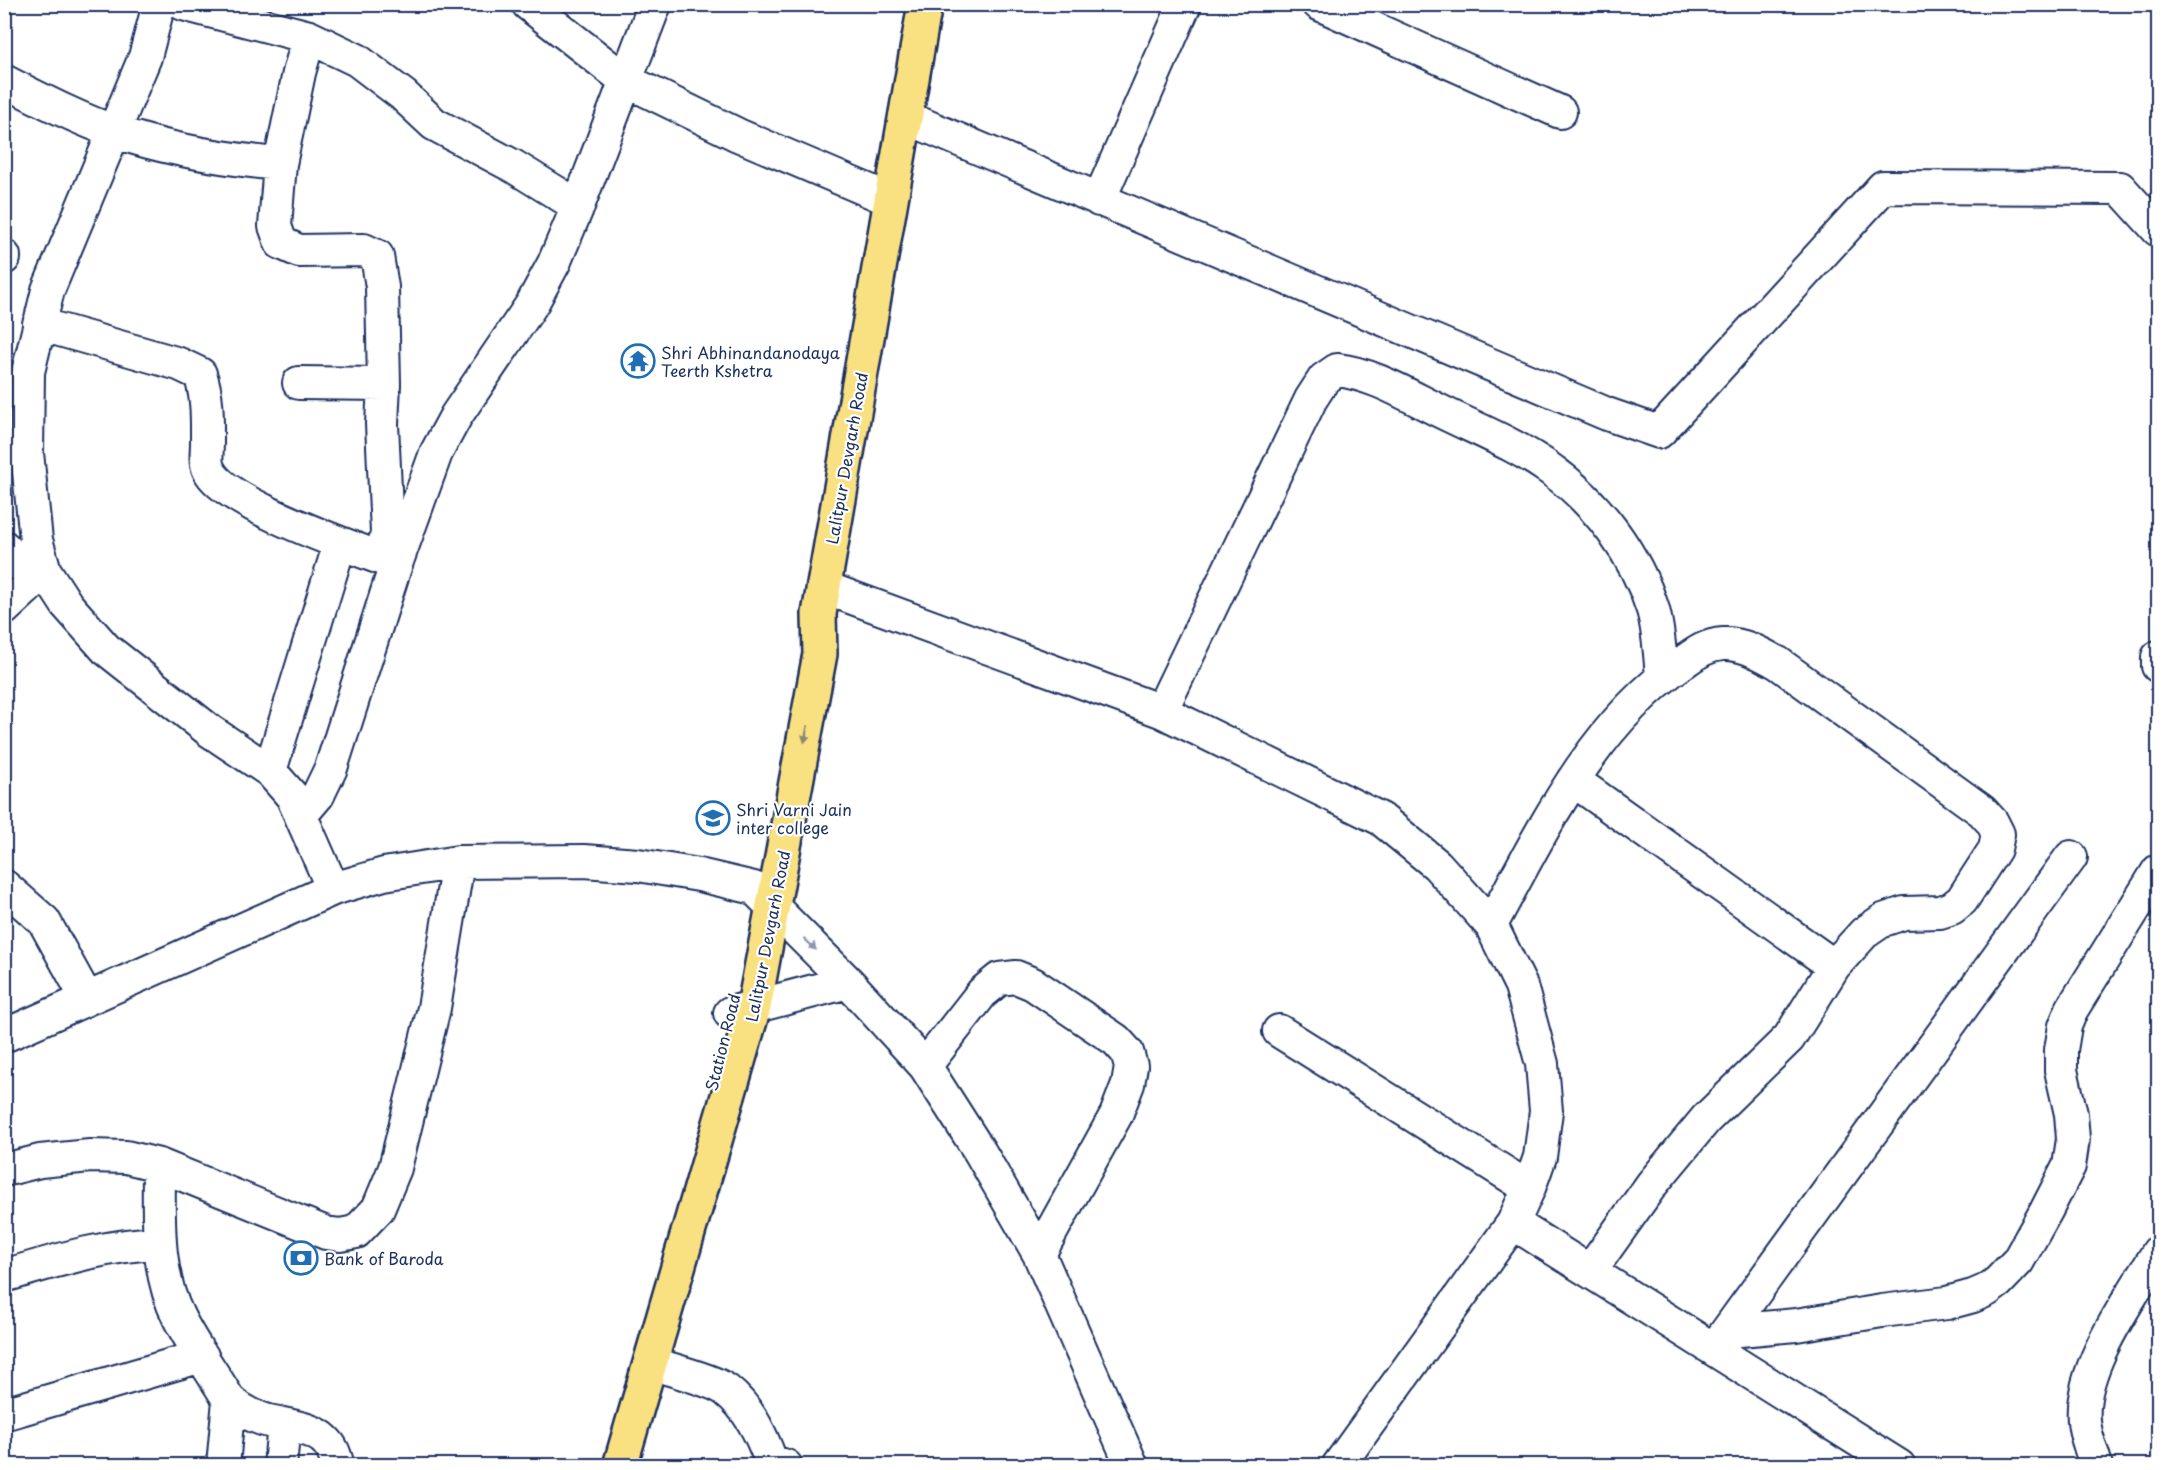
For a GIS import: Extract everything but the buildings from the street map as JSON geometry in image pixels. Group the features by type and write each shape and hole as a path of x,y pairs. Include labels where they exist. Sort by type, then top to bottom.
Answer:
{"main road":[{"name":"Lalitpur Devgarh Road","path":"620,1466 650,1363 742,1010 764,898 820,654 821,600 925,4"},
{"name":"Station Road","path":"601,1466 717,1069 742,1010"}],"street":[{"path":"40,576 27,453 28,372 48,290 145,57 159,4"},
{"path":"183,4 309,37 357,60 403,95 434,123 513,166 578,206"},
{"path":"528,4 625,80 738,135 891,200"},
{"path":"301,815 318,795 331,768 389,561 436,453 456,416 532,304 554,263 655,4"},
{"path":"1099,200 1185,4"},
{"path":"1319,4 1560,112"},
{"path":"309,37 280,164 275,226 280,243 299,251 364,250 378,256 382,287 384,384 382,424 389,561"},
{"path":"4,81 46,103 114,131 189,152 231,160 280,164"},
{"path":"905,117 1607,414 1659,432 1883,187 2120,188 2158,230"},
{"path":"39,324 179,364 200,374 206,392 208,468 215,480 229,491 291,524 389,561"},
{"path":"1161,711 1311,399 1324,379 1337,370 1353,372 1384,384 1521,450 1551,469 1585,497 1614,533 1637,572 1653,611 1662,677"},
{"path":"299,383 384,384"},
{"path":"270,771 340,543"},
{"path":"4,547 40,576 106,650 210,731 270,771 292,796 333,889"},
{"path":"4,609 40,576"},
{"path":"821,600 1161,711 1381,819 1437,865 1491,925 1521,986 1542,1064 1546,1111 1540,1157 1530,1188 1514,1223 1338,1466"},
{"path":"1491,925 1573,780 1602,739 1662,677 1705,648 1723,644 1742,646 1778,663 1973,804 1992,822 1998,834 1995,849 1962,900 1952,908 1940,912 1904,913 1883,920 1864,933 1834,966 1789,1038 1706,1119 1652,1184 1590,1271"},
{"path":"2158,657 2158,666"},
{"path":"1573,780 1834,966"},
{"path":"1721,1340 2072,857"},
{"path":"8,1029 87,999 333,889 384,874 458,862 585,861 638,865 699,875 764,898 848,982 924,1066 980,1152 1039,1254 1131,1465"},
{"path":"4,1170 40,1161 90,1156 126,1157 159,1165 326,1233 340,1235 356,1232 378,1209 395,1168 434,1008 458,862"},
{"path":"1721,1340 1796,1325 1947,1303 1987,1290 2009,1272 2018,1261 2069,1166 2073,1139 2071,1114 2061,1070 2061,1050 2065,1026 2072,1009 2158,871"},
{"path":"4,886 44,921 87,999"},
{"path":"924,1066 982,993 999,979 1016,977 1033,984 1116,1040 1128,1052 1131,1066 1128,1084 1116,1116 1039,1254"},
{"path":"742,1010 848,982"},
{"path":"1280,1031 1530,1188"},
{"path":"159,1165 159,1243 168,1289 178,1317 229,1400 239,1409 261,1419 307,1430 324,1438 334,1453 338,1466"},
{"path":"1514,1223 1590,1271 1721,1340 1899,1466"},
{"path":"4,1276 81,1254 133,1244 159,1243"},
{"path":"2096,1466 2084,1421 2086,1387 2107,1339 2158,1252"},
{"path":"4,1414 202,1356"},
{"path":"650,1363 724,1388 749,1415 762,1437 771,1461 786,1466"},
{"path":"223,1466 229,1400"},
{"path":"280,1466 284,1425"}],"place":[{"name":"Shri Abhinandanodaya Teerth Kshetra","path":"638,361"},
{"name":"Shri Varni Jain inter college","path":"713,818"},
{"name":"Bank of Baroda","path":"301,1258"}]}
